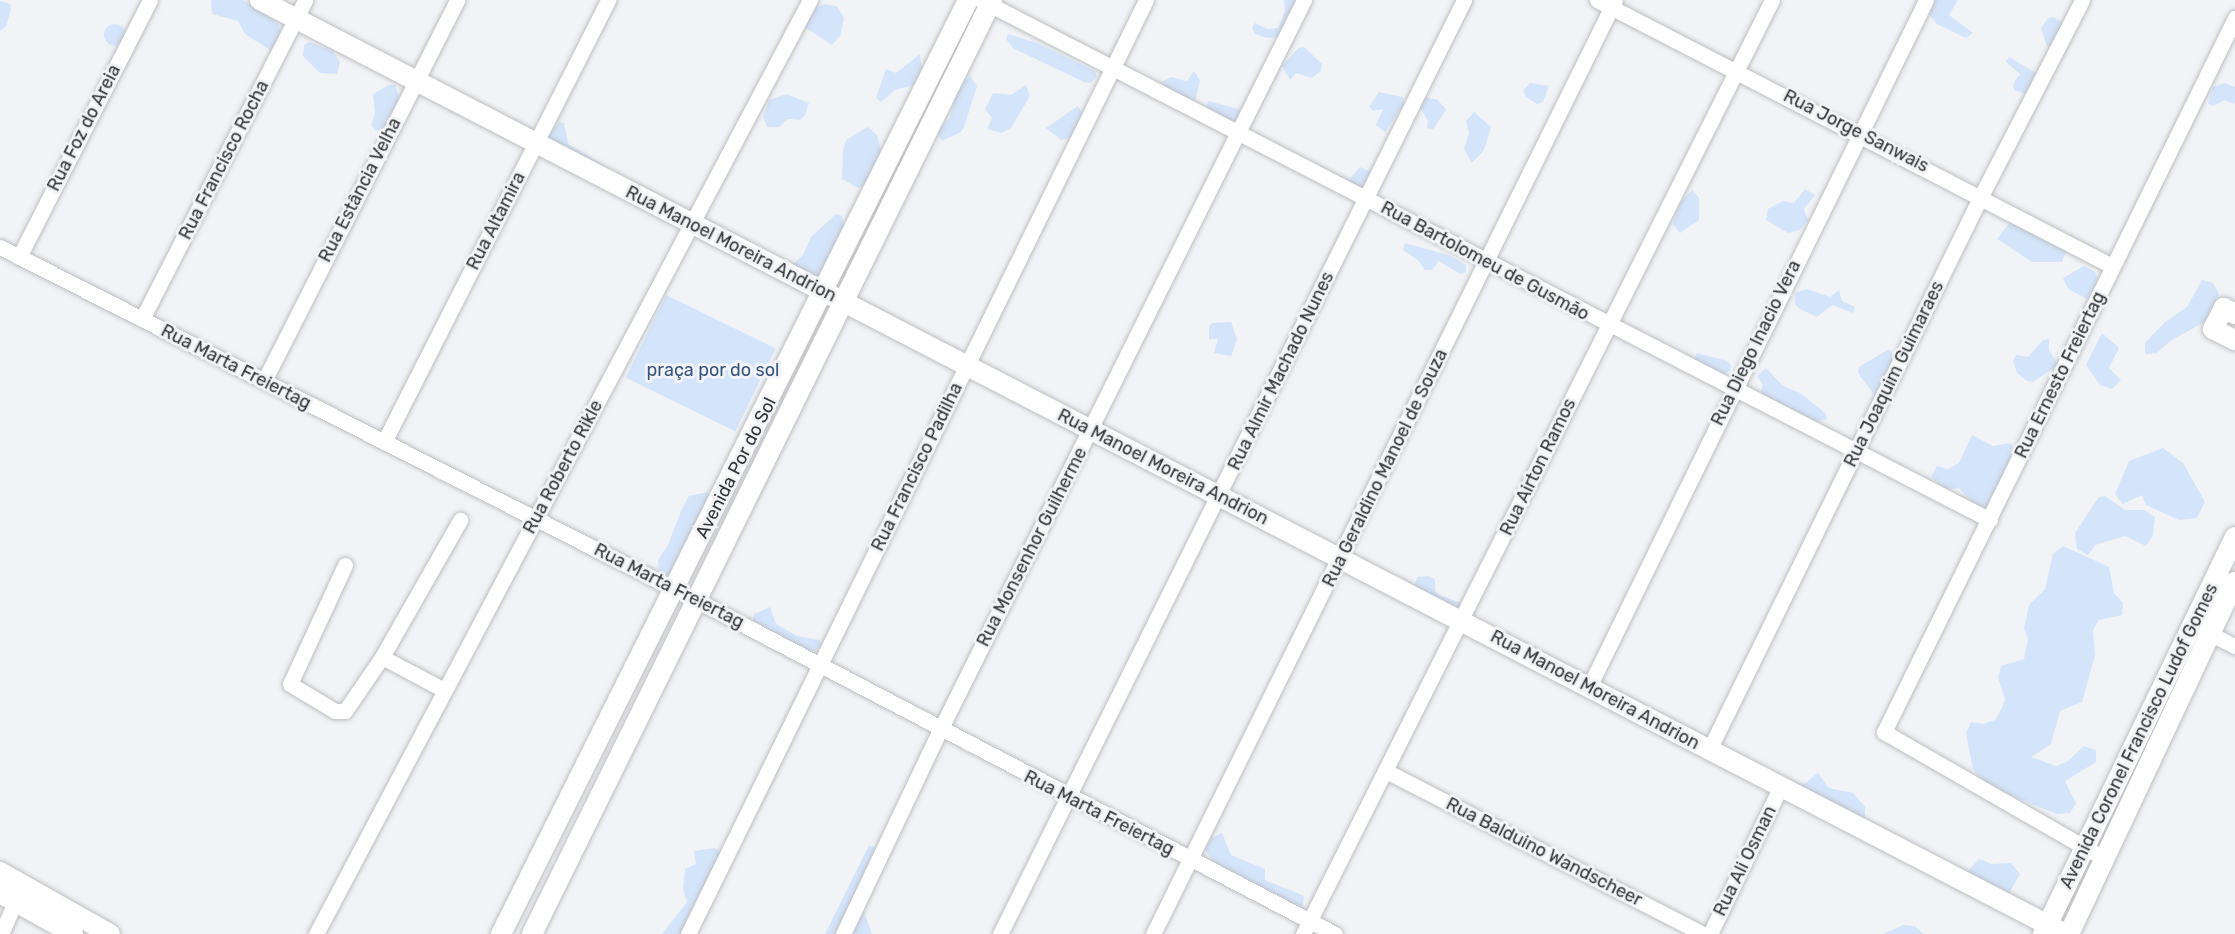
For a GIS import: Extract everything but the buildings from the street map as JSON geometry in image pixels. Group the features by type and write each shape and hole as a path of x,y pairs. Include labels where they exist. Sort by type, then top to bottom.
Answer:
{"street":[{"name":"Rua Foz do Areia","path":"19,257 150,0"},
{"name":"Rua Manoel Moreira Andrion","path":"260,0 1589,687 2046,929 2068,934"},
{"name":"Rua Francisco Rocha","path":"142,320 305,0"},
{"name":"Rua Estância Velha","path":"264,381 457,0"},
{"name":"Rua Altamira","path":"384,442 608,0"},
{"name":"Rua Roberto Rikle","path":"316,934 810,0"},
{"name":"Avenida Por do Sol","path":"501,934 968,0"},
{"name":"Rua Francisco Padilha","path":"688,934 1146,0"},
{"name":"Rua Monsenhor Guilherme","path":"843,934 940,730 1304,0"},
{"name":"Rua Almir Machado Nunes","path":"1000,934 1464,0"},
{"name":"Rua Jorge Sanwais","path":"1597,0 1613,4 2112,266"},
{"name":"Rua Airton Ramos","path":"1306,928 1772,0"},
{"name":"Rua Diego Inacio Vera","path":"1589,687 1926,0"},
{"name":"Rua Joaquim Guimaraes","path":"1710,750 1981,196 2082,0"},
{"name":"Avenida Por do Sol","path":"532,934 988,1"},
{"name":"Rua Bartolomeu de Gusmão","path":"988,1 1238,134 1990,520"},
{"name":"Rua Geraldino Manoel de Souza","path":"1153,934 1341,559 1613,4"},
{"name":"Rua Ernesto Freiertag","path":"2085,849 1884,732 2235,18"},
{"name":"Rua Marta Freiertag","path":"0,247 819,664 940,730 1190,860 1306,928 1335,934"},
{"path":"2235,314 2224,308 2213,329 2235,340"},
{"path":"345,565 290,676 290,684 335,711 345,711 382,657 460,520"},
{"name":"Avenida Coronel Francisco Ludof Gomes","path":"2068,934 2104,859 2202,629 2235,537"},
{"name":"Avenida Coronel Francisco Ludof Gomes","path":"2046,929 2085,849 2202,629 2235,582"},
{"path":"2202,629 2235,646"},
{"path":"382,657 444,690"},
{"name":"Rua Balduino Wandscheer","path":"1386,771 1703,934"},
{"name":"Rua Ali Osman","path":"1710,934 1780,788"},
{"path":"2085,849 2104,859"},
{"path":"0,872 12,893 73,934"},
{"path":"1,934 12,893"},
{"path":"12,893 110,934"}],"green space":[{"path":"211,0 243,0 278,23 282,35 275,53 245,34 238,21 212,14"},
{"path":"1284,0 1300,0 1279,37 1267,38 1255,34 1252,28 1255,23 1267,29 1278,28 1285,11"},
{"path":"1931,0 1958,0 1949,15 1973,33 1966,38 1937,24 1929,14"},
{"path":"0,1 10,4 11,9 6,26 0,31"},
{"path":"826,4 838,7 844,18 840,36 832,45 806,28 804,22 814,8"},
{"path":"2054,17 2063,24 2053,45 2047,46 2041,28 2048,18"},
{"path":"115,24 123,27 126,35 123,43 115,46 107,43 104,35 107,27"},
{"path":"1008,34 1037,43 1095,71 1097,77 1090,83 1084,82 1013,48 1006,39"},
{"path":"309,42 333,51 340,62 337,74 320,73 303,56 304,45"},
{"path":"1304,47 1322,64 1321,71 1312,78 1296,73 1290,80 1282,66 1298,48"},
{"path":"920,54 922,69 914,85 895,90 881,102 876,98 886,69 896,73"},
{"path":"2009,57 2038,74 2025,94 2014,90 2013,84 2020,74 2006,62"},
{"path":"1194,71 1200,80 1195,103 1162,89 1160,83 1171,77 1187,81"},
{"path":"970,76 977,86 964,127 961,132 942,141 936,131 950,118 957,89"},
{"path":"1530,83 1549,86 1543,102 1537,104 1526,97 1523,91"},
{"path":"2225,83 2235,87 2235,104 2224,100 2214,106 2208,104 2213,87"},
{"path":"388,85 395,85 399,96 393,114 379,133 371,125 375,114 373,94"},
{"path":"1026,85 1030,96 1011,128 1001,133 987,129 992,118 985,109 993,93 1011,95"},
{"path":"1379,92 1403,97 1405,103 1385,132 1376,125 1383,109 1373,111 1369,107"},
{"path":"786,94 809,103 805,115 800,120 788,119 779,127 767,127 763,117 769,100"},
{"path":"1426,97 1438,100 1446,110 1433,129 1427,128 1428,121 1419,106"},
{"path":"1208,101 1243,111 1234,125 1205,113"},
{"path":"1078,106 1084,116 1072,137 1061,140 1046,128"},
{"path":"1474,112 1491,127 1484,150 1472,163 1464,149 1469,133 1466,121"},
{"path":"559,122 564,123 568,144 610,169 605,172 549,143 547,137"},
{"path":"868,127 877,135 882,154 864,186 858,188 842,179 843,151 846,140"},
{"path":"1360,167 1371,172 1361,193 1348,181"},
{"path":"1805,189 1815,195 1804,209 1808,220 1800,230 1788,233 1766,220 1768,209 1783,201 1794,203"},
{"path":"1692,190 1699,198 1699,220 1680,233 1673,224 1680,203"},
{"path":"836,214 842,216 845,227 822,280 790,267 803,255 811,237"},
{"path":"2012,220 2062,246 2066,251 2062,262 2032,262 1997,239"},
{"path":"1405,243 1451,256 1466,265 1466,272 1460,274 1439,261 1432,270 1425,270 1418,260 1403,250"},
{"path":"2084,266 2095,272 2097,278 2091,301 2068,289 2063,278"},
{"path":"2202,280 2213,283 2219,294 2208,320 2170,341 2157,353 2145,354 2145,343 2165,322 2187,307"},
{"path":"1807,289 1830,297 1839,290 1842,301 1855,307 1853,313 1832,305 1817,317 1800,309 1795,305 1795,293"},
{"name":"praça por do sol","path":"666,295 776,348 735,431 626,378"},
{"path":"1231,322 1237,339 1231,356 1214,353 1218,339 1209,339 1209,327 1212,323"},
{"path":"2102,333 2119,348 2109,368 2121,380 2112,389 2100,385 2086,365"},
{"path":"2049,339 2049,350 2058,365 2033,382 2027,381 2017,373 2013,361 2016,355 2028,357 2043,340"},
{"path":"1889,349 1896,358 1875,396 1858,373 1859,367"},
{"path":"1697,353 1727,361 1731,365 1730,371 1719,375 1693,364"},
{"path":"1766,368 1783,386 1800,393 1825,413 1827,419 1815,422 1760,396 1763,385 1757,376"},
{"path":"1972,435 1993,446 2010,443 2017,451 2011,468 1999,481 1998,494 1989,509 1972,502 1959,488 1947,490 1931,477 1937,466 1948,469 1959,463"},
{"path":"2163,448 2183,463 2205,502 2197,518 2179,520 2146,505 2142,495 2123,504 2115,494 2129,461"},
{"path":"707,492 711,496 679,554 675,572 665,575 659,572 658,560 668,545 689,496"},
{"path":"2105,496 2125,510 2144,510 2155,517 2153,536 2146,546 2125,536 2095,545 2088,555 2077,549 2075,533 2099,497"},
{"path":"2063,546 2109,567 2114,593 2123,603 2122,615 2099,620 2093,630 2095,655 2082,702 2060,711 2051,744 2031,757 2056,766 2067,762 2084,746 2096,750 2096,762 2065,781 2076,803 2070,813 2057,814 1990,787 1973,769 1966,733 1971,722 1983,724 1995,720 2001,710 2005,699 1998,677 2001,666 2024,659 2028,639 2024,628 2029,605 2045,589 2053,554"},
{"path":"1429,576 1435,579 1435,591 1439,595 1461,603 1456,612 1414,589 1417,577"},
{"path":"770,607 776,624 797,636 820,640 822,646 812,653 760,631 752,621 754,614"},
{"path":"1818,773 1829,788 1853,793 1865,807 1865,826 1792,782 1804,784"},
{"path":"1222,833 1231,855 1265,869 1265,880 1304,896 1303,906 1298,907 1211,860 1205,849 1211,838"},
{"path":"869,845 889,855 862,907 872,934 825,934"},
{"path":"715,848 728,858 700,909 706,918 697,934 662,934 687,902 683,889 685,869 696,864 694,851"},
{"path":"1979,859 1992,864 2011,863 2020,874 2008,895 1967,872"},
{"path":"1903,925 1915,926 1923,934 1884,934"}]}
